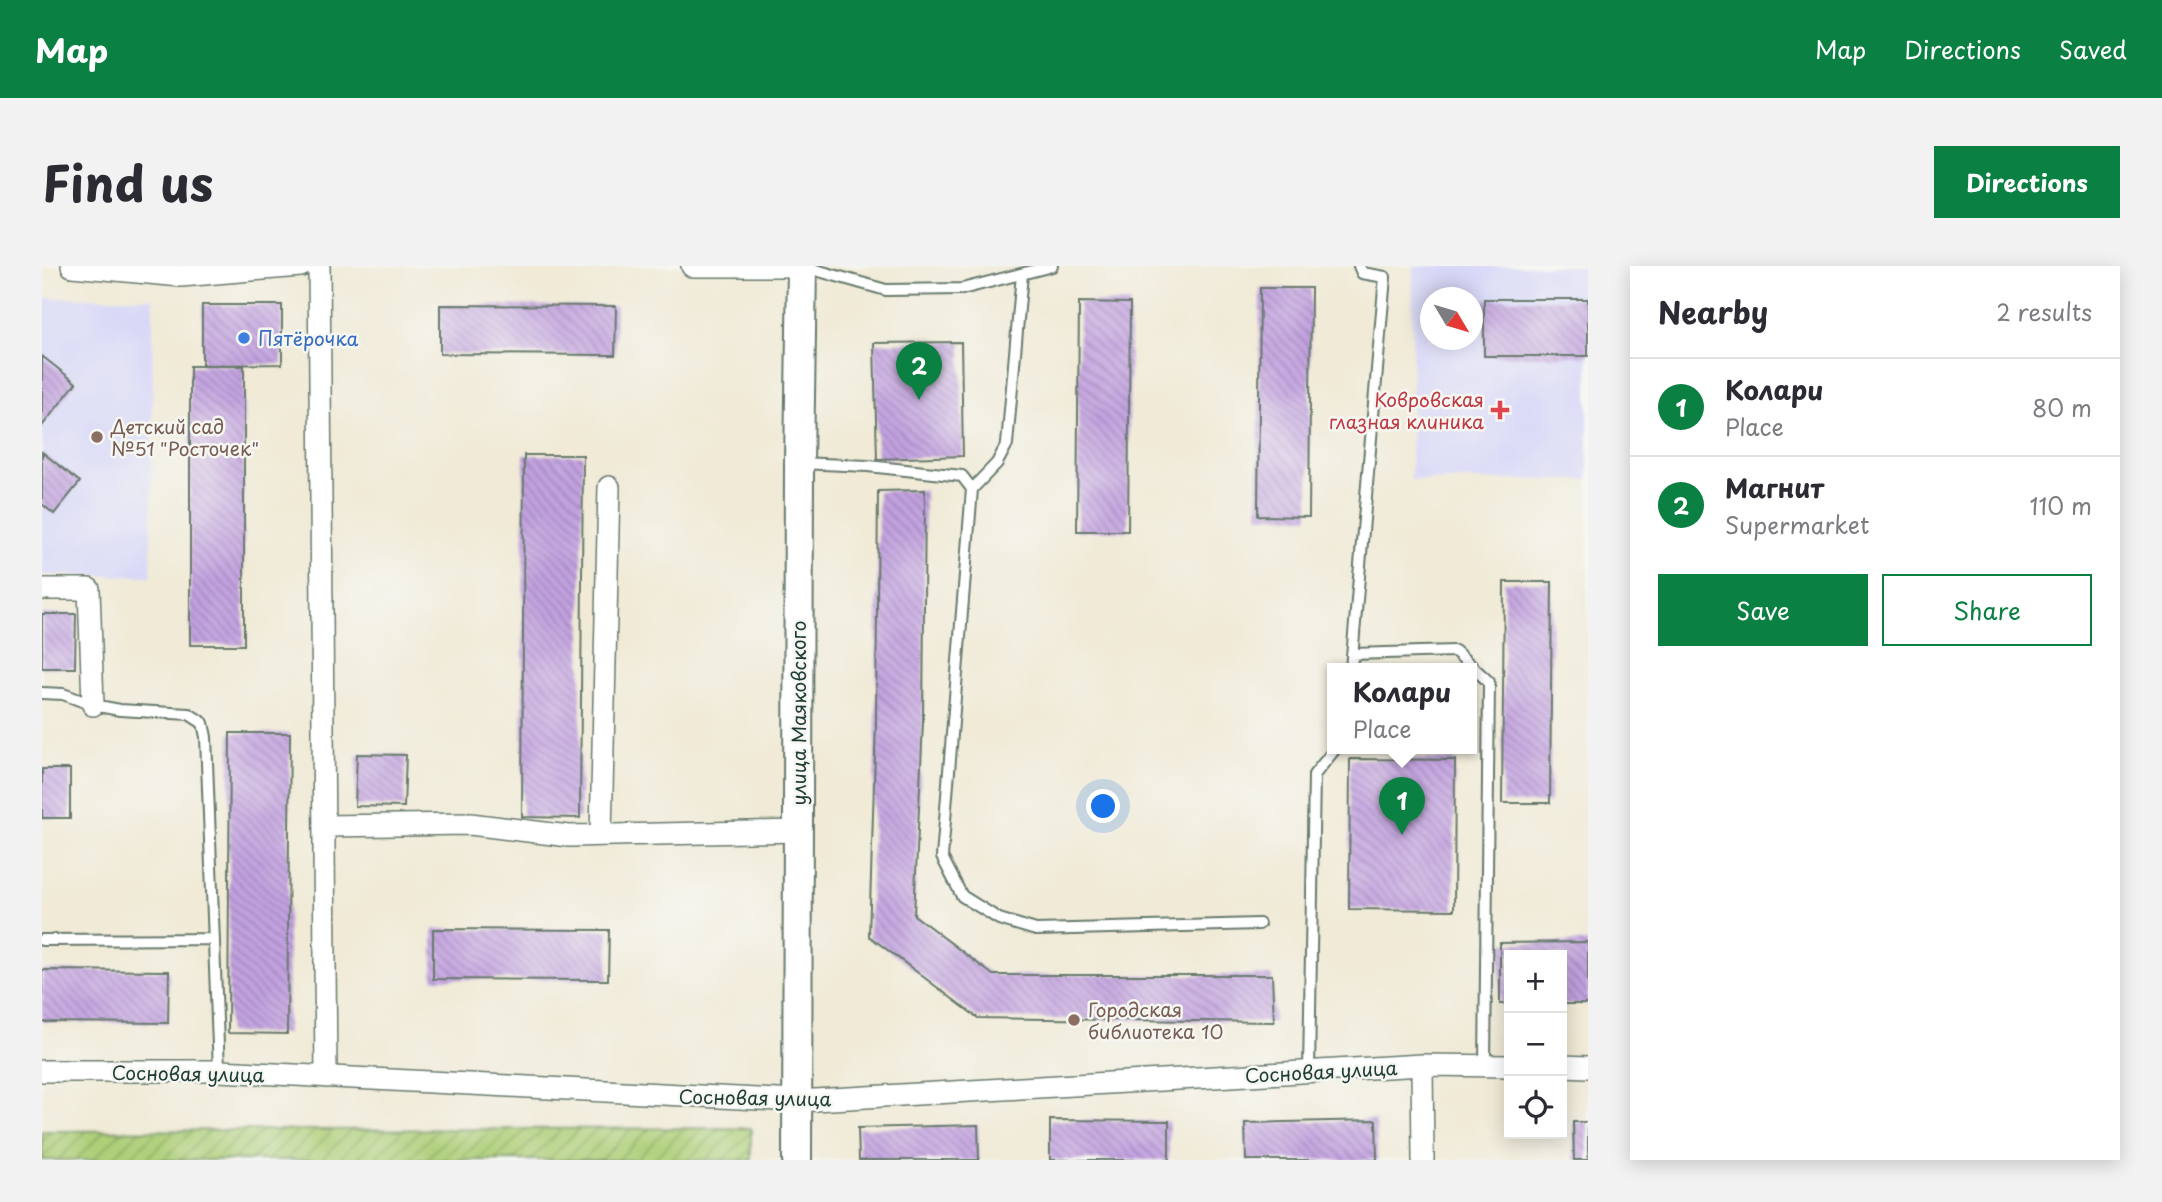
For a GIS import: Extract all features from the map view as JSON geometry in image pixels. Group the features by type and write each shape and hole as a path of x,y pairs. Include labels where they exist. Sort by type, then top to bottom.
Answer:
{"street":[{"path":"72,266 181,276 301,266"},
{"path":"319,266 326,1077"},
{"path":"692,266 802,266"},
{"name":"улица Маяковского","path":"796,1160 802,266"},
{"path":"601,835 609,487"},
{"path":"42,589 89,589 93,705"},
{"path":"324,826 470,824 569,836 798,831"},
{"path":"1422,1065 1423,1160"},
{"name":"Сосновая улица","path":"42,1071 219,1072 797,1101 1422,1065 1504,1066"},
{"path":"1567,1066 1588,1067"}],"lane":[{"path":"802,266 886,290 962,289 1052,266"},
{"path":"1351,663 1385,277 1362,273 1359,266"},
{"path":"1022,274 1007,444 997,463 972,489 942,857 962,896 999,919 1036,930 1259,924"},
{"path":"799,463 868,466 962,476 972,489"},
{"path":"1352,654 1455,651 1468,663"},
{"path":"1477,671 1489,682 1485,1065"},
{"path":"42,693 63,694 93,705 120,710 189,714 203,723 206,737 219,1072"},
{"path":"1309,1071 1314,775 1331,754"},
{"path":"42,940 214,939"}],"shaded area":[{"name":"Ковровская глазная клиника","path":"1413,266 1588,266 1588,480 1411,480"},
{"name":"Детский сад №51 \"Росточек\"","path":"42,298 153,298 151,576 42,575"}],"green space":[{"path":"751,1128 751,1160 42,1160 42,1131"}],"building":[{"path":"1260,288 1311,288 1309,517 1258,516"},
{"path":"1484,299 1588,299 1588,356 1484,356"},
{"path":"1079,302 1130,303 1128,531 1077,531"},
{"path":"202,305 282,305 282,364 202,365"},
{"path":"440,305 616,306 615,355 440,354"},
{"path":"961,342 963,456 877,459 874,343"},
{"path":"42,356 76,383 42,426"},
{"path":"190,366 244,366 244,645 190,645"},
{"path":"42,452 80,482 54,514 42,504"},
{"path":"524,455 583,455 580,818 522,817"},
{"path":"925,490 923,722 914,915 993,975 1272,975 1274,1022 978,1018 869,936 876,723 878,491"},
{"path":"1504,582 1552,582 1550,803 1502,803"},
{"path":"42,614 76,614 75,668 42,668"},
{"path":"230,733 290,733 287,1034 228,1033"},
{"path":"357,754 406,755 404,807 355,806"},
{"path":"1350,759 1455,760 1454,910 1349,909"},
{"path":"42,769 70,769 70,818 42,818"},
{"path":"433,929 609,930 608,980 433,979"},
{"path":"1588,942 1588,1004 1567,1004 1567,950 1504,950 1504,1004 1500,1004 1500,943"},
{"path":"42,970 169,971 168,1023 42,1022"},
{"path":"1050,1120 1169,1121 1169,1160 1050,1160"},
{"path":"1376,1120 1377,1160 1246,1160 1245,1123"},
{"path":"1573,1122 1588,1122 1588,1160 1574,1160"},
{"path":"978,1125 979,1160 859,1160 858,1128"}],"place":[{"name":"Пятёрочка","path":"244,338"},
{"name":"Магнит","path":"919,400"},
{"name":"Ковровская глазная клиника","path":"1500,410"},
{"name":"Детский сад №51 \"Росточек\"","path":"97,437"},
{"name":"Колари","path":"1402,835"},
{"name":"Городская библиотека 10","path":"1074,1020"}]}
